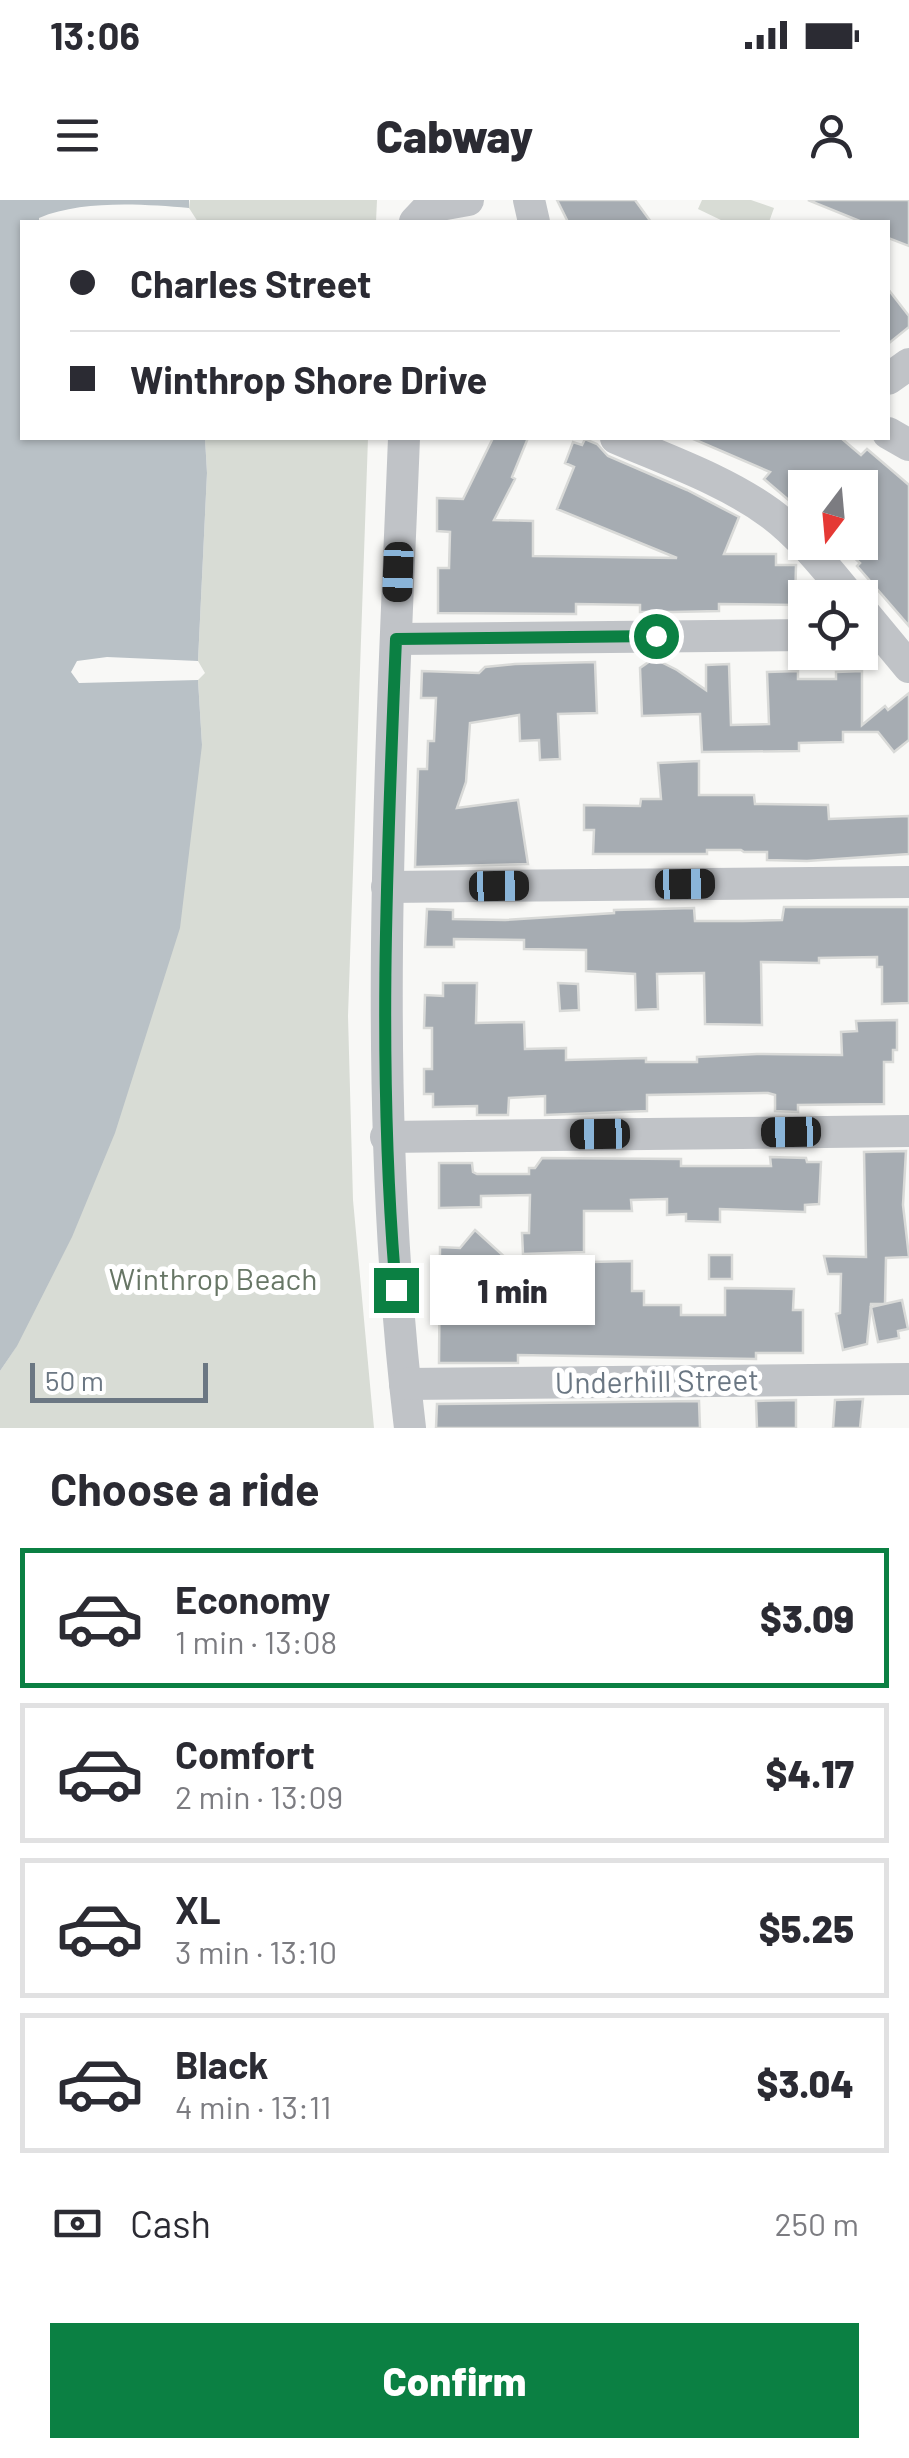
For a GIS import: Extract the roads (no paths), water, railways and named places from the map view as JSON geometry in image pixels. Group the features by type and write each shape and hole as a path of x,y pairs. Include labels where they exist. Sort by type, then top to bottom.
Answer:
{"street":[{"path":"417,220 429,207 468,200"},
{"path":"404,440 387,887 386,1137 410,1428"},
{"path":"620,440 737,492 770,513 835,580"},
{"path":"396,639 788,635"},
{"path":"878,640 909,667"},
{"path":"387,887 909,882"},
{"path":"386,1137 909,1131"},
{"name":"Underhill Street","path":"405,1384 909,1379"}],"park label":[{"name":"Winthrop Beach","path":"213,1280"}]}
